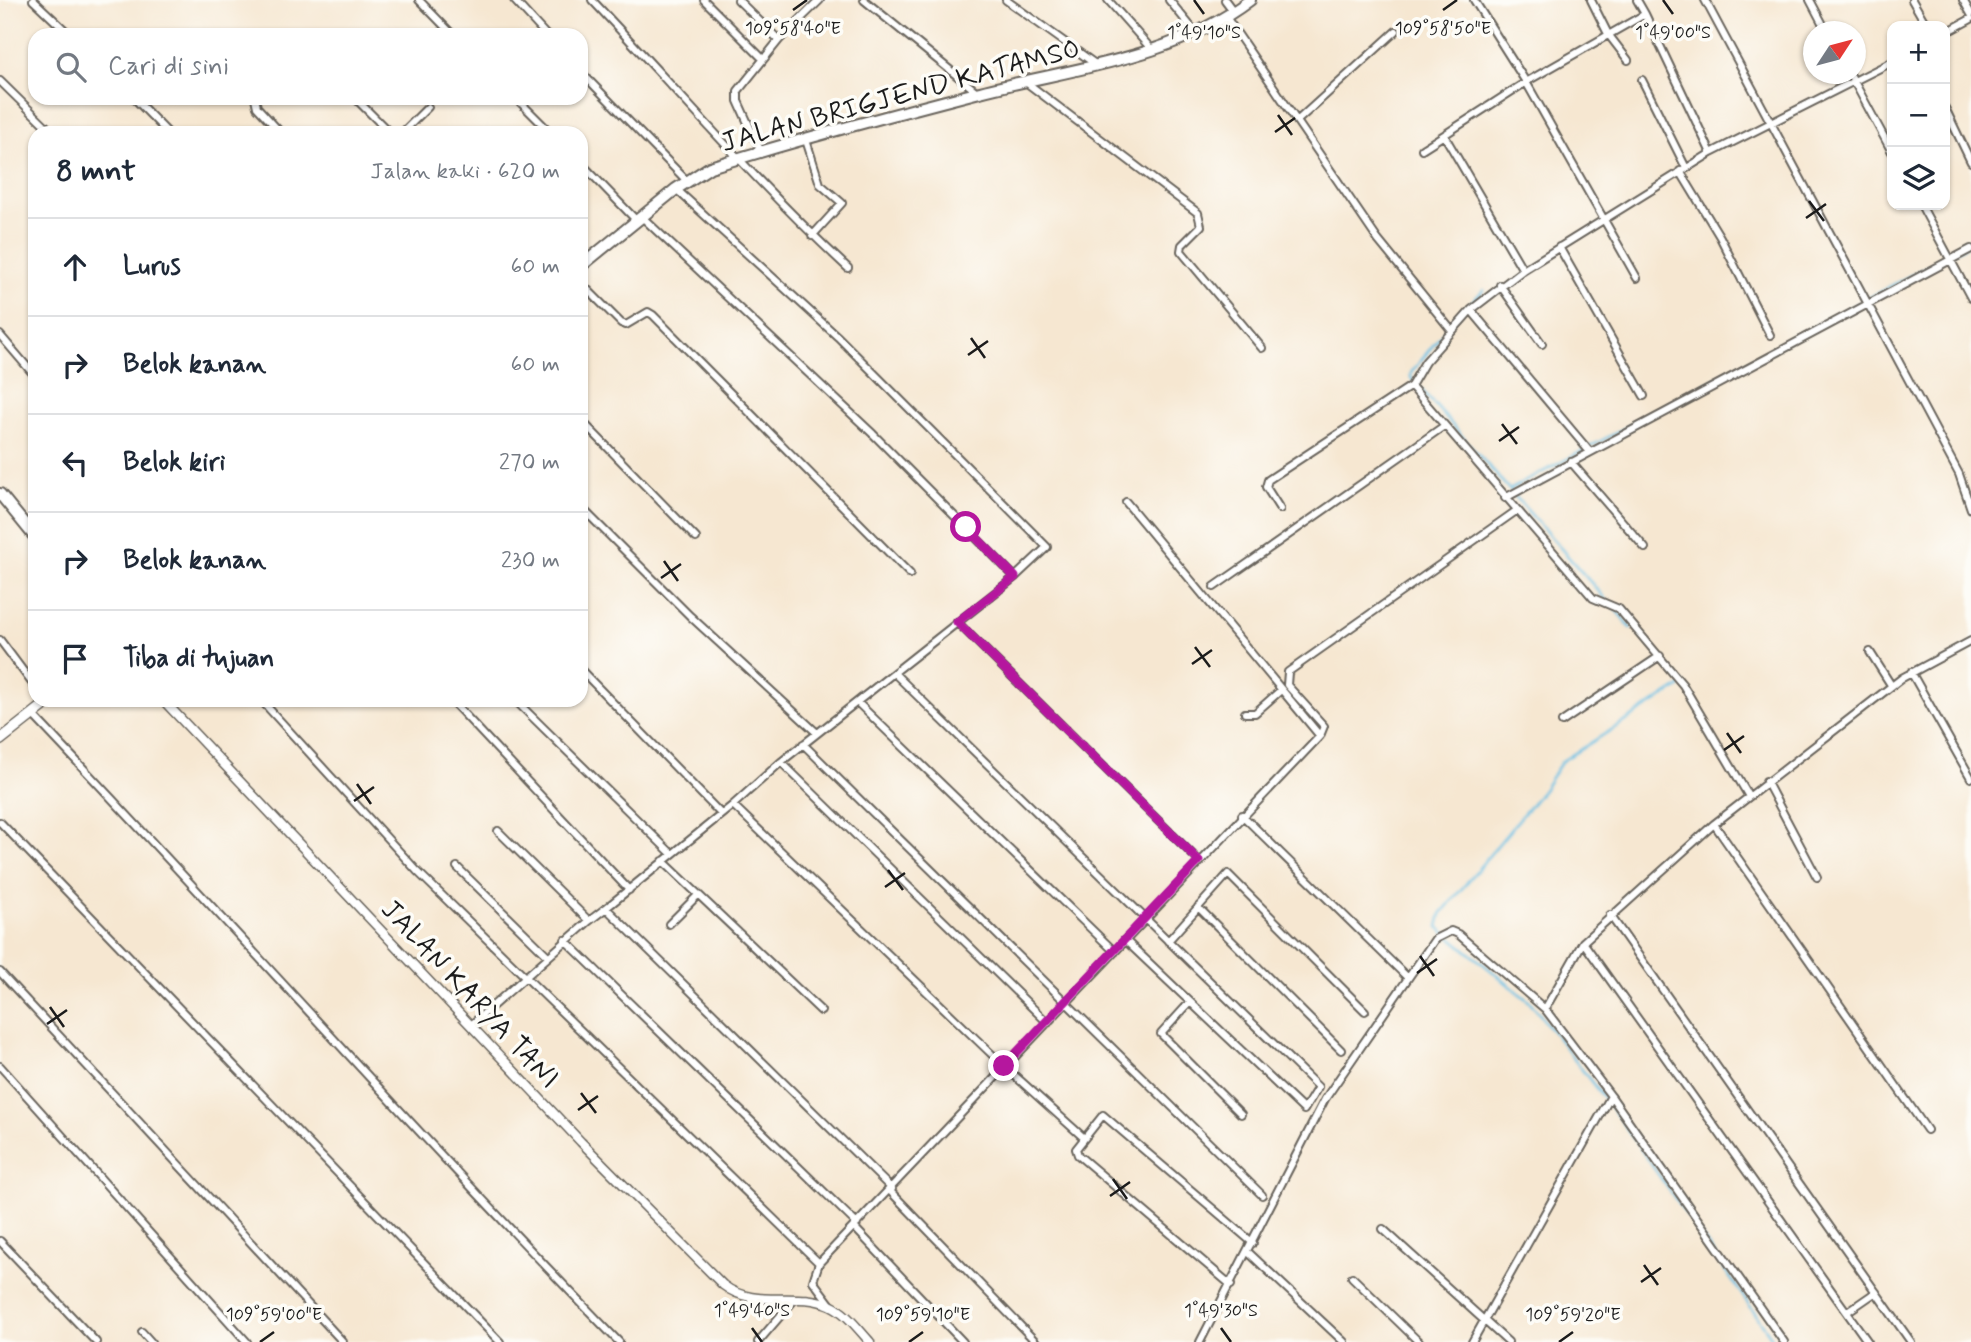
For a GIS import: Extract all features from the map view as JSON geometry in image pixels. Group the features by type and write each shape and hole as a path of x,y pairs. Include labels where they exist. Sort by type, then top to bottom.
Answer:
{"highway":[{"name":"JALAN BRIGJEND KATAMSO","path":"588,260 676,189 710,167 737,157 978,92 1027,83 1153,51 1196,33 1230,15 1250,0"},
{"path":"0,494 28,529"}],"main road":[{"path":"0,740 42,707"}],"street":[{"path":"33,0 63,28"},
{"path":"419,0 446,28"},
{"path":"514,0 540,28"},
{"path":"592,0 652,61 812,236 848,268"},
{"path":"704,0 762,58"},
{"path":"738,0 779,40"},
{"path":"761,152 737,96 741,84 762,58 820,0"},
{"path":"864,0 889,24 978,92"},
{"path":"1006,0 1098,66"},
{"path":"1108,0 1153,51"},
{"path":"1169,0 1196,33"},
{"path":"1225,0 1230,15 1378,240 1449,327"},
{"path":"1474,0 1526,82 1636,278"},
{"path":"1591,0 1608,34 1628,60"},
{"path":"1637,0 1711,153"},
{"path":"1705,0 1769,124 1959,474 1971,509"},
{"path":"1810,0 1821,21"},
{"path":"1912,0 1924,21"},
{"path":"1950,30 1971,19 1963,0"},
{"path":"1422,149 1526,82 1645,14"},
{"path":"1298,120 1396,31"},
{"path":"1866,75 1887,64"},
{"path":"588,79 687,181"},
{"path":"1642,80 1683,170 1770,335"},
{"path":"0,81 46,126"},
{"path":"1027,83 1198,213 1202,226 1182,245 1181,251 1262,348"},
{"path":"1280,509 1266,487 1268,480 1411,386 1449,327 1500,285 1603,217 1711,153 1848,84"},
{"path":"1856,84 1889,147"},
{"path":"141,105 161,126"},
{"path":"257,105 275,126"},
{"path":"362,105 383,126"},
{"path":"523,105 544,126"},
{"path":"409,126 428,107"},
{"path":"1950,118 1971,162"},
{"path":"1444,135 1523,270"},
{"path":"806,140 820,184 842,204 812,236"},
{"path":"588,170 873,434 1015,577"},
{"path":"471,1025 565,940 733,805 803,744 1046,550 1046,544 838,337 676,189"},
{"path":"1924,210 1971,298"},
{"path":"1559,247 1644,396"},
{"path":"1505,498 1971,249"},
{"path":"1500,285 1542,344"},
{"path":"588,290 624,324 642,314 653,314 910,574"},
{"path":"1471,310 1591,452"},
{"path":"0,335 28,368"},
{"path":"1411,386 1593,598 1619,609 1660,656 1689,694 1748,795"},
{"path":"588,426 696,538"},
{"path":"1214,587 1444,426"},
{"path":"1571,462 1645,548"},
{"path":"1126,502 1320,736"},
{"path":"870,1342 848,1317 831,1305 813,1281 819,1263 891,1190 1004,1066 1067,1003 1242,815 1320,736 1324,726 1287,685 1288,672 1516,511"},
{"path":"588,514 690,616 817,733"},
{"path":"957,622 1199,861"},
{"path":"0,640 28,678"},
{"path":"1545,1009 1583,942 1714,824 1891,685 1971,642"},
{"path":"1870,652 1891,685"},
{"path":"1562,722 1660,656"},
{"path":"1911,672 1971,778"},
{"path":"894,673 1318,1087 1304,1110 1125,940"},
{"path":"588,677 721,814"},
{"path":"1245,713 1255,713 1281,691"},
{"path":"857,702 1115,952"},
{"name":"JALAN KARYA TANI","path":"170,707 471,1025 723,1285 745,1297 831,1305"},
{"path":"267,707 417,871 819,1263"},
{"path":"459,707 629,890"},
{"path":"522,707 672,854"},
{"path":"33,715 206,898 508,1227 619,1342"},
{"path":"803,744 1262,1195"},
{"path":"781,762 1048,1023"},
{"path":"1766,781 1817,877"},
{"path":"733,805 1004,1066 1083,1137"},
{"path":"1242,815 1408,978"},
{"path":"0,822 500,1342"},
{"path":"1714,824 1927,1130"},
{"path":"498,831 589,921"},
{"path":"663,861 821,1011"},
{"path":"457,867 547,955"},
{"path":"1168,941 1228,874 1365,1011"},
{"path":"669,925 697,896"},
{"path":"1198,907 1341,1050"},
{"path":"606,908 891,1190 1036,1342"},
{"path":"1610,915 1911,1342"},
{"path":"1203,1341 1299,1145 1325,1100 1435,939 1451,931 1458,934 1545,1009 1611,1096 1784,1342"},
{"path":"565,940 855,1226 963,1342"},
{"path":"1583,942 1868,1342"},
{"path":"0,972 343,1342"},
{"path":"1190,1002 1161,1034 1241,1114"},
{"path":"0,1066 247,1342"},
{"path":"1472,1342 1611,1096"},
{"path":"1231,1285 1077,1154 1076,1149 1100,1116 1106,1116 1252,1243"},
{"path":"1383,1229 1508,1342"},
{"path":"0,1241 96,1342"},
{"path":"1248,1252 1344,1342"},
{"path":"1352,1278 1419,1342"},
{"path":"1847,1312 1876,1293"},
{"path":"758,1342 794,1300"},
{"path":"142,1332 151,1342"}],"waterway":[{"path":"1511,489 1971,243"},
{"path":"1484,290 1453,320 1411,373 1411,378 1608,602"},
{"path":"1615,609 1631,628"},
{"path":"1681,686 1562,761 1543,790 1441,914 1438,927 1531,1003 1619,1118 1775,1342"}],"route":[{"path":"966,527 1015,577 957,622 1199,861 1048,1023 1004,1066"}]}
